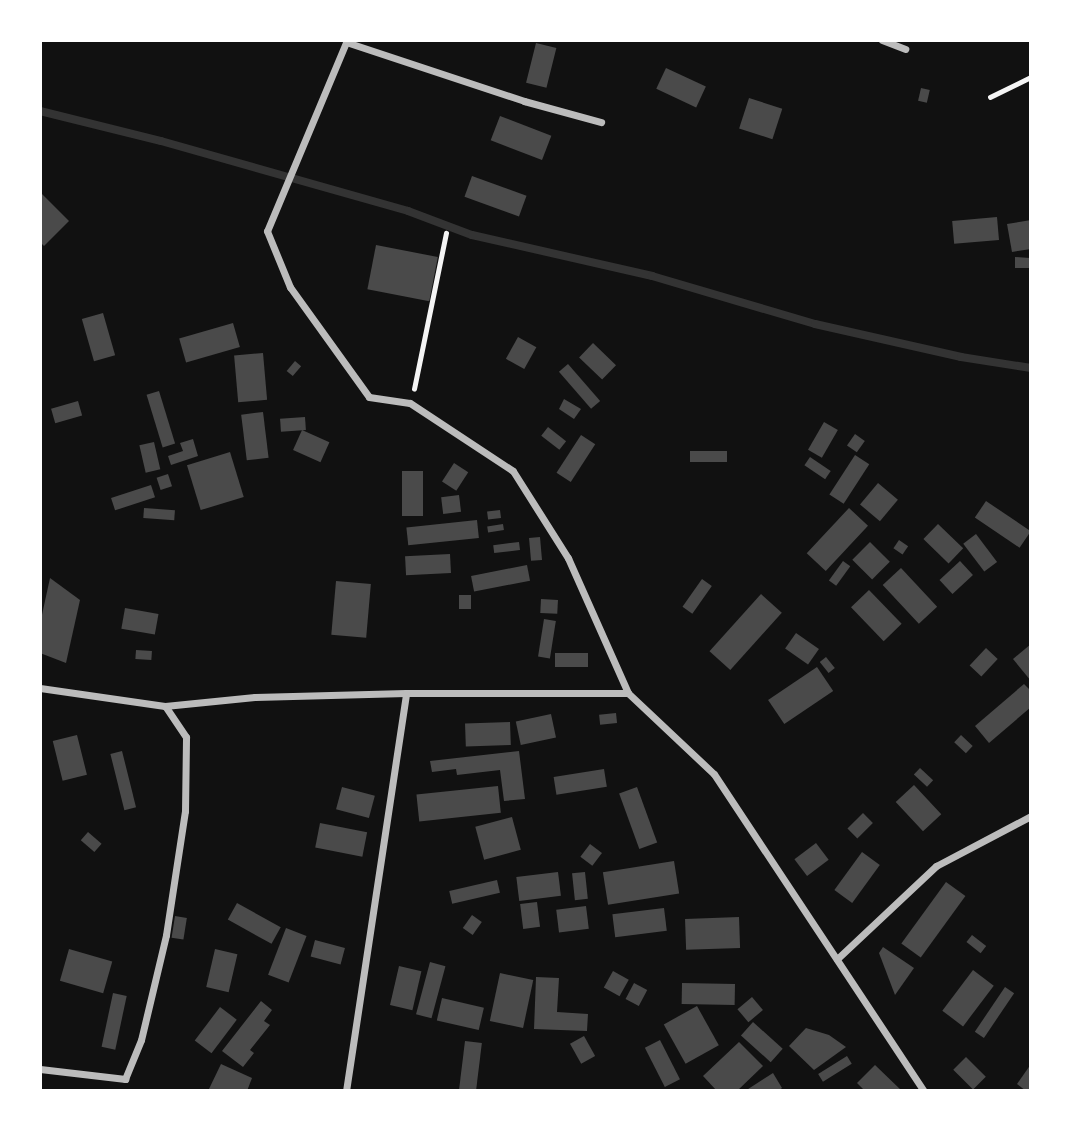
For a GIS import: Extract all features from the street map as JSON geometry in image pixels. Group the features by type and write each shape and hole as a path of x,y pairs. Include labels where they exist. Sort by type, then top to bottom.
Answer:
{"street":[{"path":"882,40 905,49"},
{"path":"601,122 524,101 346,41 267,231 290,287 369,397 410,403 513,471 569,558 628,693 714,774 924,1091"},
{"path":"40,688 165,706 255,697 406,693 628,693"},
{"path":"346,1091 406,693"},
{"path":"40,1069 125,1079 141,1040 166,935 185,811 186,737 165,706"},
{"path":"837,959 936,866 1031,816"}],"path":[{"path":"990,97 1031,77"},
{"path":"410,403 446,233"}],"building":[{"path":"536,43 556,48 546,88 526,83"},
{"path":"666,68 706,87 696,107 656,89"},
{"path":"921,88 930,90 927,103 918,101"},
{"path":"749,98 782,109 772,139 739,128"},
{"path":"500,116 551,136 542,160 491,140"},
{"path":"472,176 527,196 519,217 464,197"},
{"path":"40,192 69,221 44,246 40,242"},
{"path":"997,217 999,240 954,244 952,221"},
{"path":"1031,220 1031,249 1012,252 1007,224"},
{"path":"376,245 438,257 429,301 367,289"},
{"path":"1015,257 1030,258 1029,268 1015,268"},
{"path":"103,313 115,355 94,361 82,319"},
{"path":"233,323 240,347 186,362 179,338"},
{"path":"518,337 536,347 524,369 506,359"},
{"path":"593,343 616,365 602,380 579,357"},
{"path":"263,353 267,400 238,402 234,356"},
{"path":"295,361 301,366 293,376 287,371"},
{"path":"568,364 600,401 591,409 559,372"},
{"path":"159,391 175,444 163,447 147,395"},
{"path":"564,399 581,409 574,419 559,409"},
{"path":"78,401 82,415 55,423 51,409"},
{"path":"263,412 269,458 247,460 241,415"},
{"path":"305,417 306,430 281,432 280,419"},
{"path":"824,422 838,430 822,458 808,450"},
{"path":"548,427 566,441 559,450 541,436"},
{"path":"302,430 329,442 320,462 293,450"},
{"path":"855,434 865,441 857,452 847,445"},
{"path":"581,435 595,444 571,482 556,473"},
{"path":"193,439 198,456 171,465 168,456 183,451 180,443"},
{"path":"154,442 160,469 146,473 139,445"},
{"path":"690,451 727,451 727,462 690,462"},
{"path":"230,452 244,497 201,510 187,465"},
{"path":"855,455 869,464 844,504 829,494"},
{"path":"810,457 831,471 825,479 804,465"},
{"path":"454,463 468,472 456,491 442,481"},
{"path":"402,471 423,471 423,516 402,516"},
{"path":"168,474 172,486 161,490 157,478"},
{"path":"878,483 898,500 880,521 860,504"},
{"path":"151,485 155,497 115,510 111,498"},
{"path":"459,495 461,512 443,514 441,497"},
{"path":"986,501 1031,531 1020,548 975,518"},
{"path":"144,508 175,510 174,520 143,518"},
{"path":"849,508 868,526 826,571 807,553"},
{"path":"500,510 501,518 488,520 487,512"},
{"path":"477,520 479,538 408,545 406,527"},
{"path":"503,524 504,530 488,532 487,527"},
{"path":"938,524 963,548 949,563 923,539"},
{"path":"976,534 997,562 984,572 963,544"},
{"path":"540,537 542,560 531,561 529,538"},
{"path":"899,540 908,546 903,554 893,548"},
{"path":"519,542 520,550 494,553 493,545"},
{"path":"870,542 890,562 872,579 852,560"},
{"path":"450,554 451,573 406,575 405,556"},
{"path":"843,561 850,566 836,586 829,580"},
{"path":"960,561 973,575 952,594 940,580"},
{"path":"527,565 530,581 474,592 471,576"},
{"path":"901,568 937,607 919,624 883,585"},
{"path":"50,578 80,600 66,663 40,653 40,624"},
{"path":"702,579 712,586 692,614 682,607"},
{"path":"336,581 371,584 366,638 331,635"},
{"path":"869,590 902,624 884,641 851,607"},
{"path":"761,594 782,613 730,670 709,651"},
{"path":"459,595 471,595 471,609 459,609"},
{"path":"541,599 558,600 557,614 540,613"},
{"path":"125,608 158,614 155,635 121,629"},
{"path":"544,619 556,621 550,658 538,657"},
{"path":"796,633 819,649 808,665 785,649"},
{"path":"1031,644 1031,681 1013,659"},
{"path":"986,648 998,659 981,676 970,666"},
{"path":"136,650 152,651 151,660 135,659"},
{"path":"555,653 588,653 588,667 555,667"},
{"path":"826,657 835,668 829,673 820,662"},
{"path":"817,667 833,691 784,724 768,700"},
{"path":"1024,684 1031,691 1031,707 989,743 975,726"},
{"path":"616,713 617,723 600,725 599,715"},
{"path":"551,714 556,737 521,745 516,721"},
{"path":"510,722 511,745 466,747 465,724"},
{"path":"77,735 87,775 63,781 53,741"},
{"path":"961,735 973,746 966,753 954,742"},
{"path":"122,751 136,807 124,810 110,754"},
{"path":"519,751 525,799 504,801 500,770 457,775 456,769 432,772 430,761"},
{"path":"920,768 933,780 927,787 914,775"},
{"path":"604,769 607,787 556,795 554,777"},
{"path":"914,785 941,814 923,831 896,802"},
{"path":"498,786 501,813 419,821 416,795"},
{"path":"342,787 375,796 369,818 336,809"},
{"path":"637,787 657,842 639,849 619,793"},
{"path":"863,813 873,823 857,838 847,829"},
{"path":"512,817 521,850 484,860 475,827"},
{"path":"320,823 367,832 362,857 315,848"},
{"path":"88,832 102,844 94,852 81,840"},
{"path":"816,843 829,860 807,876 794,859"},
{"path":"590,844 602,853 592,866 580,857"},
{"path":"862,852 880,865 852,903 834,890"},
{"path":"674,861 679,894 608,905 603,872"},
{"path":"558,872 561,896 519,901 516,877"},
{"path":"585,872 588,899 575,900 572,873"},
{"path":"497,880 500,893 452,904 449,891"},
{"path":"946,882 965,896 921,958 901,943"},
{"path":"537,902 540,927 523,929 520,904"},
{"path":"237,903 281,927 272,944 228,920"},
{"path":"586,906 589,929 559,932 556,910"},
{"path":"664,908 667,931 615,937 612,914"},
{"path":"472,915 482,922 473,935 463,928"},
{"path":"175,916 187,918 183,940 172,938"},
{"path":"739,917 740,948 686,950 685,919"},
{"path":"286,928 307,936 289,983 268,975"},
{"path":"972,935 986,946 981,953 966,942"},
{"path":"315,940 345,948 341,964 311,956"},
{"path":"883,947 914,968 895,995 879,953"},
{"path":"69,949 112,961 103,993 60,981"},
{"path":"215,949 237,954 229,992 206,987"},
{"path":"430,962 445,966 431,1018 416,1014"},
{"path":"399,966 421,971 412,1010 390,1005"},
{"path":"973,970 994,986 963,1026 942,1011"},
{"path":"613,971 629,980 620,996 604,988"},
{"path":"500,973 533,980 523,1028 490,1021"},
{"path":"536,977 559,978 557,1012 588,1014 587,1031 534,1029"},
{"path":"634,983 647,990 639,1006 626,999"},
{"path":"682,983 735,984 735,1005 682,1004"},
{"path":"1005,987 1014,993 984,1038 975,1032"},
{"path":"113,993 127,996 115,1050 102,1047"},
{"path":"752,997 763,1010 748,1022 737,1009"},
{"path":"442,998 484,1008 479,1030 437,1020"},
{"path":"261,1001 272,1010 264,1021 270,1025 250,1050 254,1053 243,1067 222,1051"},
{"path":"697,1006 719,1045 686,1064 664,1024"},
{"path":"220,1007 237,1020 211,1053 195,1041"},
{"path":"753,1022 783,1049 771,1062 741,1035"},
{"path":"806,1028 829,1035 846,1047 814,1070 789,1046"},
{"path":"584,1036 595,1056 581,1064 570,1044"},
{"path":"660,1040 680,1079 665,1087 645,1048"},
{"path":"465,1041 482,1043 476,1091 459,1091"},
{"path":"739,1042 763,1066 737,1091 717,1091 703,1076"},
{"path":"847,1056 852,1064 823,1082 818,1074"},
{"path":"966,1057 986,1077 973,1090 953,1070"},
{"path":"221,1064 252,1078 247,1091 208,1091"},
{"path":"1031,1064 1031,1091 1026,1091 1017,1084"},
{"path":"875,1065 902,1091 865,1091 857,1083"},
{"path":"773,1073 782,1088 778,1091 745,1091"}],"waterway":[{"path":"40,111 161,141 408,211 472,235 652,276 815,324 961,357 1031,368"}]}
